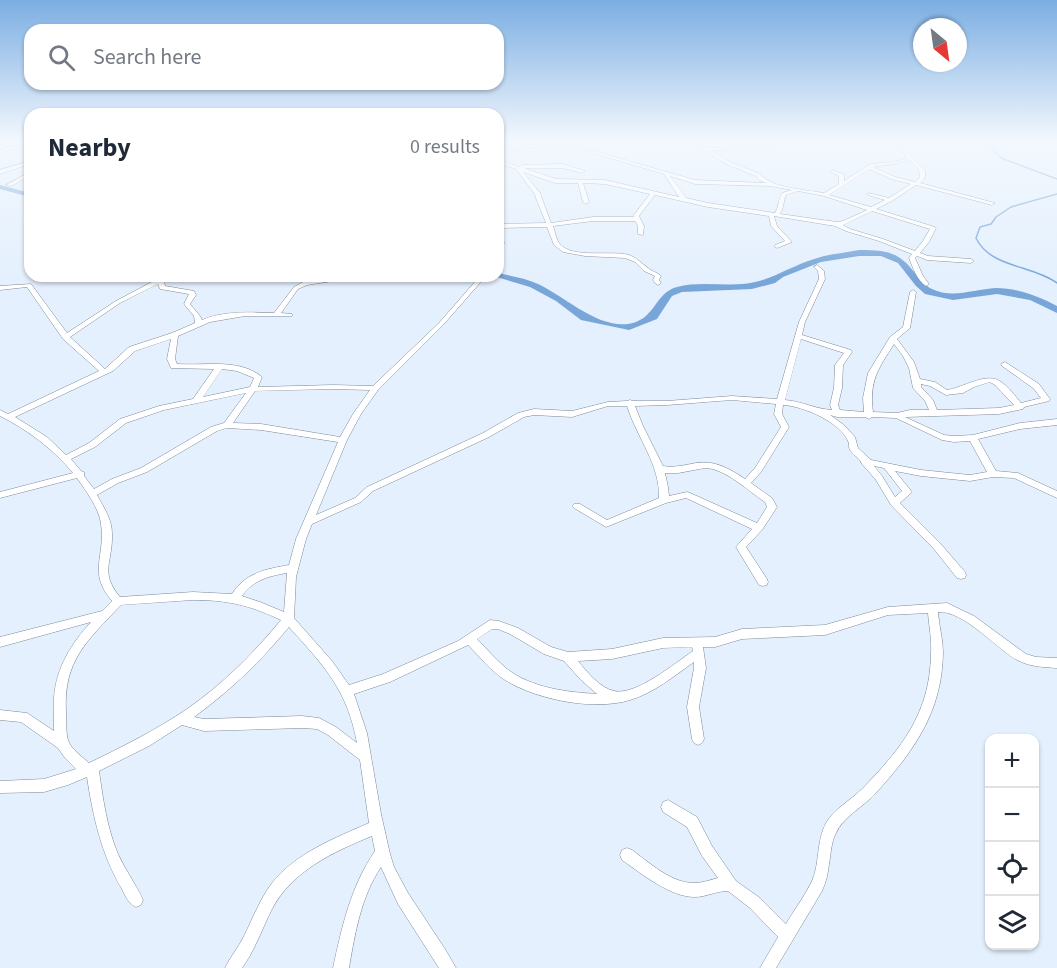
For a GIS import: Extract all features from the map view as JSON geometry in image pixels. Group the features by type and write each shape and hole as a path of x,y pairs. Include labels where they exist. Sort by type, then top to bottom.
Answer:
{"street":[{"path":"533,186 556,245 562,249 584,254 631,258 646,270 654,272 658,276 656,279 658,282"},
{"path":"581,186 586,202"},
{"path":"625,186 684,200 837,224 847,222 912,186"},
{"path":"674,186 684,200"},
{"path":"780,186 825,195 933,228 933,232 913,261 926,284"},
{"path":"825,195 838,186"},
{"path":"929,186 992,203"},
{"path":"774,215 780,210 781,199 786,192 804,190"},
{"path":"636,219 638,212 654,192"},
{"path":"870,194 890,200"},
{"path":"774,215 774,226 789,242 777,246"},
{"path":"504,227 548,225 578,220 636,219"},
{"path":"636,219 641,226 641,234"},
{"path":"847,222 916,254 938,260 971,261"},
{"path":"837,224 848,230 898,245"},
{"path":"745,485 783,432 785,424 777,414 805,312 822,279 821,271 817,267"},
{"path":"66,337 118,302 156,282"},
{"path":"163,282 162,288 192,292 193,295 187,304 197,316 199,324"},
{"path":"276,314 296,288 312,282"},
{"path":"0,787 32,788 51,784 89,769 182,720 232,682 289,619 291,577 308,522 343,440 375,388 441,324 478,282"},
{"path":"0,288 29,285 66,337 104,372"},
{"path":"869,416 867,398 872,373 893,339 906,328 913,292"},
{"path":"4,415 104,372 132,349 175,335 218,317 290,315"},
{"path":"175,335 172,365 220,366 256,375 258,380 253,389 227,425"},
{"path":"798,336 848,352 839,365 838,388 834,405 837,414"},
{"path":"893,339 912,365 919,390 929,400 934,412"},
{"path":"308,522 358,500 370,489 486,435 521,415 534,412 572,414 608,404 667,403 732,398 801,405 820,412 837,414 897,416 910,413 999,411 1046,399 1036,386 1005,364"},
{"path":"196,401 220,366"},
{"path":"917,381 932,384 946,393 960,391 971,385 991,380 998,383 1020,407"},
{"path":"67,458 92,445 123,421 132,417 196,401 253,389 375,388"},
{"path":"630,402 633,416 647,438 649,449 659,468 665,491 664,500"},
{"path":"820,412 846,431 855,443 854,449 879,478 894,503 937,546 960,574"},
{"path":"4,415 67,458 81,474 106,522 103,577 106,589 118,601"},
{"path":"897,416 942,437 973,438 1020,426 1057,422"},
{"path":"92,495 115,481 144,470 214,429 227,425 261,427 343,440"},
{"path":"973,438 993,474"},
{"path":"864,460 961,478 993,474 1015,475 1057,495"},
{"path":"659,468 668,471 709,465 771,503 759,528 741,547 763,582"},
{"path":"887,466 906,492 894,503"},
{"path":"0,495 81,474"},
{"path":"577,506 606,524 664,500 687,495 759,528"},
{"path":"235,598 244,583 253,578 294,568"},
{"path":"62,744 59,708 65,666 79,643 118,601 170,596 235,598 264,607 289,619 347,691 359,723 382,853 400,893 448,968"},
{"path":"768,968 822,874 830,829 867,794 924,723 931,702 937,662 933,607"},
{"path":"469,639 496,666 526,686 586,698 612,700 647,686 698,647 742,634 825,630 888,611 933,607 947,607 957,611 1022,657 1036,662 1057,663"},
{"path":"0,642 106,614"},
{"path":"347,691 386,678 469,639 490,624 499,624 548,651 568,657 612,654 663,643 698,647"},
{"path":"698,647 700,668 693,708 698,739"},
{"path":"568,657 595,686 610,695 623,697"},
{"path":"0,715 23,717 62,744 89,769 107,848 136,900"},
{"path":"182,720 204,725 284,722 319,724 366,757"},
{"path":"668,807 692,822 707,851 731,885 755,903 787,936"},
{"path":"233,968 242,957 267,905 286,876 303,863 376,827"},
{"path":"341,968 360,887 382,853"},
{"path":"627,855 657,876 683,888 705,890 724,884 731,885"}],"waterway":[{"path":"0,187 24,193"},
{"path":"1057,194 1011,207 996,217 991,224 980,227 976,238 983,248 1001,261 1047,277 1057,283"},
{"path":"504,278 533,285 560,299 585,318 629,327 653,317 668,294 680,289 752,286 772,281 780,275 819,260 859,253 882,253 901,261 919,284 929,292 953,297 997,291 1033,297 1057,310"}]}
